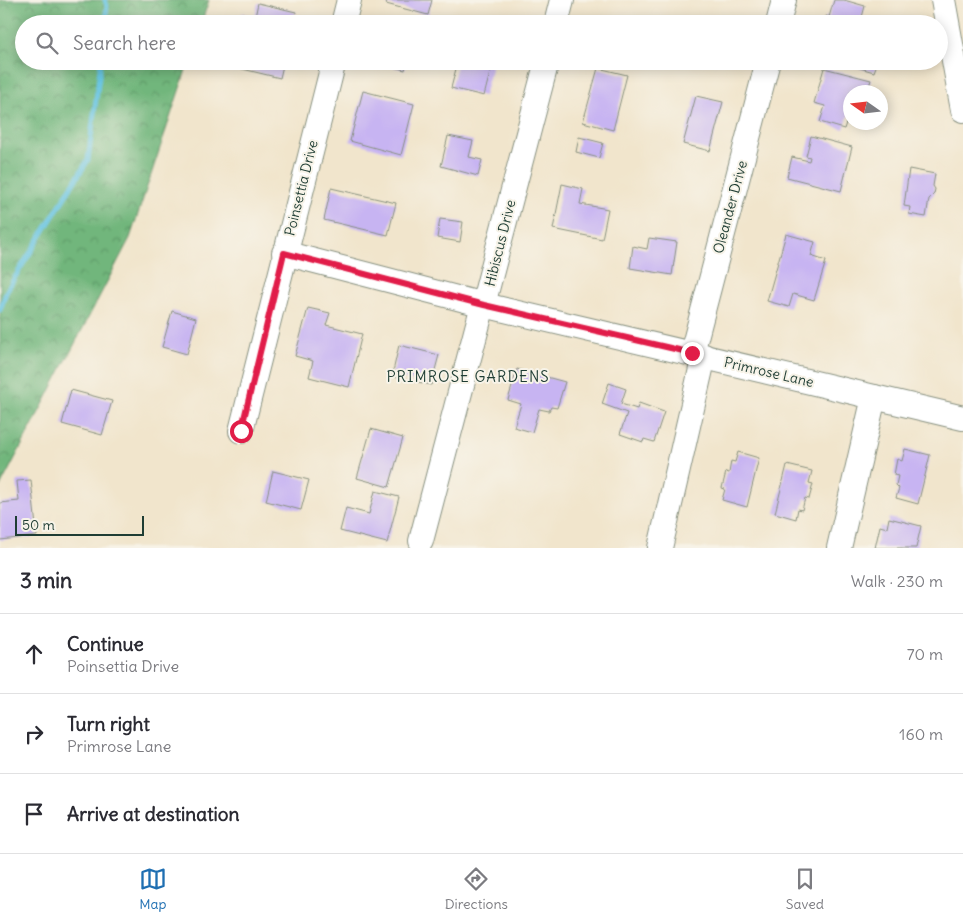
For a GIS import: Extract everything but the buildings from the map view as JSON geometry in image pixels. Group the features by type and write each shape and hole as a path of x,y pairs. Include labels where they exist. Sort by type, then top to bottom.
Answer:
{"street":[{"path":"345,15 349,0"},
{"path":"558,15 562,0"},
{"path":"780,15 784,0"},
{"path":"943,0 946,15"},
{"path":"948,28 963,110"},
{"name":"Poinsettia Drive","path":"241,431 284,253 332,70"},
{"name":"Hibiscus Drive","path":"421,541 545,70"},
{"name":"Oleander Drive","path":"660,548 698,355 766,70"},
{"name":"Primrose Lane","path":"284,253 484,305 963,418"},
{"path":"839,548 874,397"}],"green space":[{"path":"0,0 209,0 204,15 15,15 15,70 186,70 130,238 0,487"}],"waterway":[{"path":"105,0 107,6 106,15"},
{"path":"0,310 7,290 88,160 100,70"}],"district":[{"name":"PRIMROSE GARDENS","path":"468,376"}],"route":[{"path":"241,431 284,253 484,305 692,353"}]}
